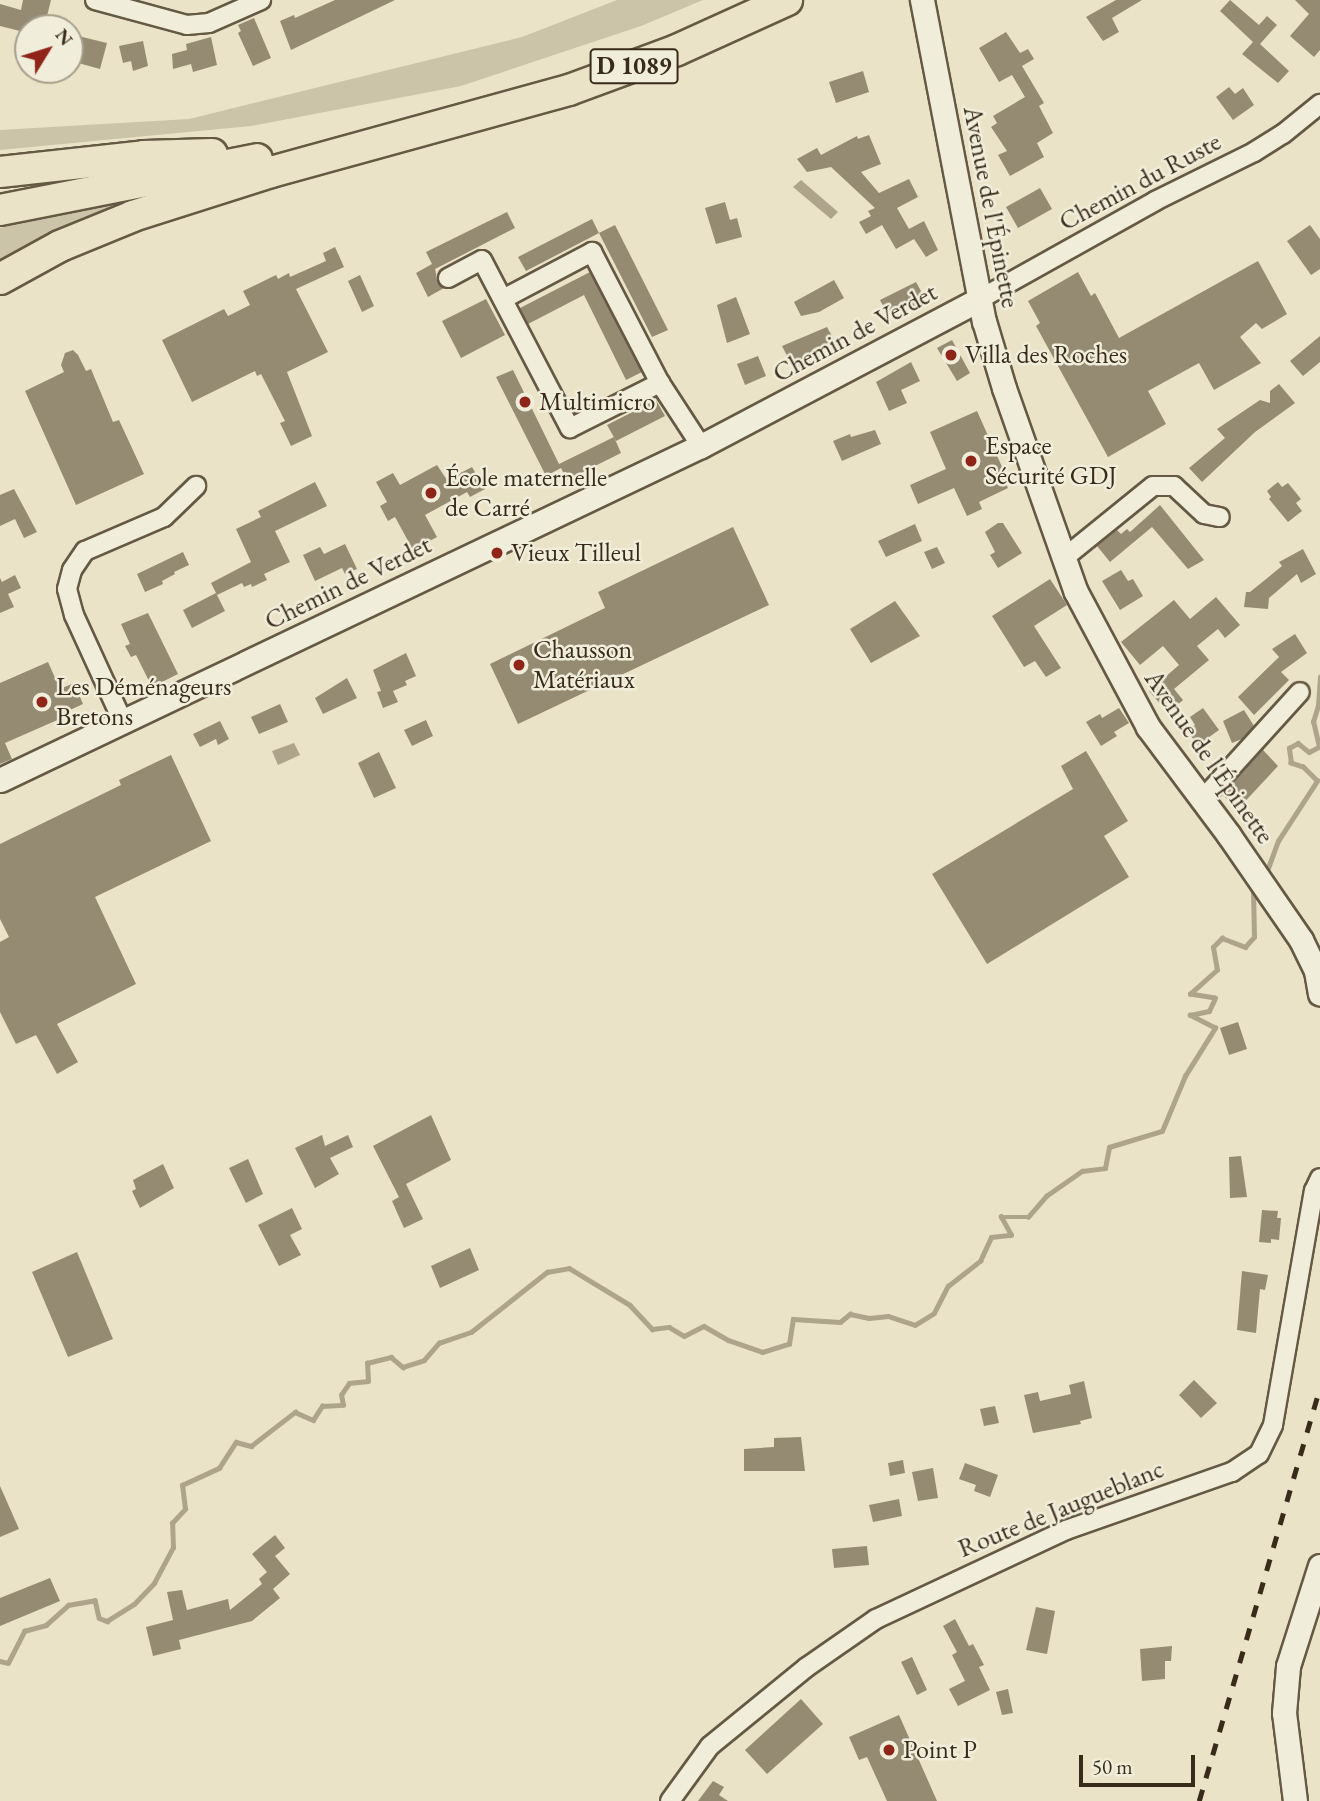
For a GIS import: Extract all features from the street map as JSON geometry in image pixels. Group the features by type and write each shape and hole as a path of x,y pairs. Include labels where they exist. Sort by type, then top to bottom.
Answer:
{"highway":[{"name":"D 1089","path":"0,210 474,114 569,90 677,50 787,0"},
{"path":"0,279 60,246 133,216 271,172 474,114"},
{"path":"0,172 145,156 296,151"}],"street":[{"path":"95,0 187,25 209,23 261,0"},
{"name":"Avenue de l'Épinette","path":"922,0 980,299 1004,388 1076,592 1142,716 1271,895 1301,940 1319,978"},
{"name":"Chemin du Ruste","path":"980,299 1155,201 1254,152 1283,134 1320,104"},
{"path":"503,299 592,252 660,383 701,446"},
{"path":"448,278 482,260 570,428 660,383"},
{"name":"Chemin de Verdet","path":"0,780 701,446 980,299"},
{"path":"123,722 66,589 72,569 86,551 164,517 196,485"},
{"path":"1064,558 1153,486 1174,486 1204,514 1220,517"},
{"path":"1201,801 1300,692"},
{"name":"Route de Jaugueblanc","path":"670,1801 710,1746 816,1660 876,1619 1066,1530 1232,1472 1259,1454 1273,1425 1314,1191 1320,1178"},
{"path":"1295,1801 1284,1713 1288,1666 1320,1566"}],"shaded area":[{"path":"617,0 703,0 641,26 461,86 251,126 0,150 0,130 189,119 522,37"},
{"path":"801,180 838,212 831,219 793,187"},
{"path":"129,194 132,205 0,271 0,228"},
{"path":"294,743 300,755 278,765 272,751"}],"building":[{"path":"23,0 51,0 48,14 14,14 14,30 0,26 0,4 21,10"},
{"path":"335,0 395,0 291,50 280,21 294,15 295,18"},
{"path":"1116,0 1142,0 1112,18 1119,32 1103,41 1086,17"},
{"path":"1230,0 1259,25 1267,16 1277,25 1260,44 1289,71 1278,83 1242,54 1253,42 1220,11"},
{"path":"1295,0 1320,0 1320,50 1314,57 1290,36 1309,14"},
{"path":"254,18 271,58 253,66 238,33 241,31 238,25"},
{"path":"1006,32 1020,53 1028,49 1034,59 1022,66 1044,103 1039,106 1053,133 1037,143 1044,157 1010,176 998,155 1007,151 991,127 997,123 993,116 1025,97 1012,75 999,82 979,48"},
{"path":"84,37 107,43 100,69 84,65"},
{"path":"211,37 217,65 193,72 191,64 173,69 172,54 187,50 186,44"},
{"path":"143,41 148,66 133,71 131,61 123,63 119,46"},
{"path":"863,71 869,92 836,103 829,82"},
{"path":"1229,87 1235,94 1243,88 1254,105 1233,120 1216,97"},
{"path":"869,135 881,164 861,172 879,193 909,179 918,197 897,208 909,229 924,221 938,250 926,257 914,239 896,249 882,225 866,234 859,222 871,216 868,211 875,208 831,167 807,172 797,159 817,148 821,155 857,136 858,139"},
{"path":"1040,188 1052,209 1018,228 1006,207"},
{"path":"725,202 730,220 737,218 742,237 716,244 705,208"},
{"path":"507,212 515,228 435,269 438,283 444,288 428,297 416,273 432,264 426,252"},
{"path":"592,219 599,233 526,271 518,257"},
{"path":"615,225 668,330 652,337 599,233"},
{"path":"1310,225 1320,239 1320,269 1311,275 1287,241"},
{"path":"335,247 344,267 296,289 328,352 287,372 312,436 291,446 280,423 285,421 261,374 257,376 255,371 192,402 162,340 224,309 228,316 250,305 243,291 276,275 278,279 289,273 290,277 326,261 323,253"},
{"path":"1258,261 1287,314 1262,329 1256,323 1240,337 1261,363 1214,390 1199,363 1148,391 1166,424 1108,457 1036,326 1040,323 1028,301 1078,272 1091,296 1095,293 1119,338"},
{"path":"590,272 642,372 626,380 584,295 528,324 520,308"},
{"path":"360,275 374,306 362,312 348,281"},
{"path":"834,280 844,298 819,312 801,316 794,302"},
{"path":"916,282 927,302 912,309 909,305 888,315 880,300"},
{"path":"736,297 750,334 727,343 717,305"},
{"path":"486,299 505,335 461,358 442,321"},
{"path":"827,327 838,347 795,371 782,346"},
{"path":"1320,336 1320,362 1303,376 1290,361"},
{"name":"Villa des Roches","path":"952,340 970,373 957,381 937,348"},
{"path":"73,350 86,371 91,369 113,422 119,420 144,474 76,505 25,391 64,372 61,365 65,353"},
{"path":"758,356 766,376 745,385 737,364"},
{"path":"911,362 920,381 901,390 907,403 889,411 876,382"},
{"path":"513,370 559,464 614,437 621,453 567,480 561,468 546,476 496,377"},
{"path":"1279,384 1295,403 1255,432 1202,482 1189,468 1225,438 1217,429 1260,400 1270,403 1270,391"},
{"path":"656,400 665,416 616,441 607,425"},
{"name":"Espace Sécurité GDJ","path":"977,411 1003,469 1000,471 1008,488 979,502 982,509 967,516 954,488 918,504 910,485 946,469 930,432"},
{"path":"875,430 881,444 842,461 833,441 850,434 851,437"},
{"path":"437,465 447,480 472,467 485,489 470,497 467,492 425,515 437,537 413,550 395,517 388,521 380,506 387,502 376,482 393,473 400,485"},
{"path":"315,482 327,506 275,531 290,562 264,574 267,580 252,587 251,584 244,587 242,583 217,595 211,583 251,562 236,529 261,517 258,511"},
{"path":"1278,482 1282,487 1288,483 1301,499 1296,503 1302,511 1288,522 1269,499 1271,497 1267,491"},
{"path":"14,489 37,532 24,538 15,519 0,526 0,495"},
{"path":"1160,505 1204,560 1188,569 1152,527 1110,562 1097,546 1117,530 1121,534 1127,529 1130,532"},
{"path":"998,523 1003,523 1022,553 998,568 990,555 995,552 985,532"},
{"path":"915,524 922,541 886,557 878,541"},
{"path":"733,527 769,605 518,724 490,664 605,608 598,592"},
{"path":"345,544 357,569 345,574 342,568 315,581 303,555 320,547 324,554"},
{"path":"937,547 945,563 932,569 924,552"},
{"path":"1303,549 1316,574 1301,583 1297,574 1269,598 1268,609 1244,607 1246,592 1250,592 1282,566 1279,562"},
{"path":"183,552 189,565 174,572 175,574 162,581 163,584 145,592 137,574"},
{"path":"1121,570 1128,581 1133,579 1143,596 1120,610 1102,581"},
{"path":"15,575 21,588 8,594 14,607 0,613 0,578 2,582"},
{"path":"1050,579 1067,605 1034,626 1061,668 1046,677 1035,661 1024,667 992,616"},
{"path":"216,593 225,611 192,628 183,610"},
{"path":"1216,597 1240,625 1225,638 1218,629 1197,646 1209,660 1174,689 1183,700 1168,713 1149,691 1179,665 1163,646 1140,665 1121,642 1174,600 1190,619"},
{"path":"895,601 920,636 871,663 850,629"},
{"path":"148,613 178,674 152,687 136,655 131,657 125,646 130,644 121,624"},
{"path":"1295,634 1307,653 1281,672 1289,680 1254,715 1238,697 1279,657 1272,649"},
{"path":"406,653 416,676 405,681 407,685 393,691 398,702 383,708 377,692 381,691 373,670"},
{"path":"48,662 60,689 74,683 83,704 70,710 71,714 5,743 12,759 0,764 0,683"},
{"path":"347,678 357,698 323,714 315,698"},
{"path":"280,704 288,722 259,734 251,717"},
{"path":"1119,708 1129,723 1114,732 1117,736 1101,746 1086,722 1100,714 1102,718"},
{"path":"1203,708 1219,730 1198,745 1187,731 1195,725 1190,717"},
{"path":"1244,710 1254,726 1242,739 1232,743 1223,721"},
{"path":"426,720 433,736 412,746 404,730"},
{"path":"220,721 229,739 218,745 216,739 200,747 193,734"},
{"path":"1263,750 1278,766 1237,810 1222,794"},
{"path":"1086,751 1128,821 1104,836 1129,877 987,964 932,874 1073,789 1061,766"},
{"path":"379,752 396,788 374,798 358,763"},
{"path":"171,755 211,841 95,897 136,984 57,1024 78,1062 57,1074 36,1035 16,1044 0,1012 0,942 9,937 0,919 0,844 121,785 119,780"},
{"path":"1238,1022 1247,1049 1229,1055 1220,1028"},
{"path":"431,1115 451,1160 406,1184 423,1219 404,1228 392,1201 399,1197 373,1146"},
{"path":"322,1135 325,1146 348,1135 353,1147 330,1158 339,1174 315,1188 295,1148"},
{"path":"1241,1156 1247,1197 1230,1198 1229,1157"},
{"path":"248,1159 263,1194 246,1203 229,1168"},
{"path":"163,1164 174,1188 140,1208 132,1191 136,1189 133,1180"},
{"path":"292,1208 302,1229 290,1235 301,1255 279,1266 258,1225"},
{"path":"1262,1210 1278,1211 1277,1218 1281,1218 1279,1240 1271,1239 1271,1243 1259,1242"},
{"path":"470,1248 479,1270 440,1288 431,1266"},
{"path":"77,1252 113,1339 68,1357 32,1272"},
{"path":"1242,1271 1268,1275 1265,1290 1260,1289 1256,1333 1237,1330"},
{"path":"1194,1380 1217,1403 1201,1418 1179,1395"},
{"path":"1084,1381 1092,1418 1080,1421 1081,1424 1033,1433 1024,1395 1038,1392 1040,1401 1071,1394 1069,1385"},
{"path":"995,1406 999,1423 984,1426 980,1409"},
{"path":"801,1437 805,1471 744,1471 744,1449 774,1447 774,1438"},
{"path":"903,1460 905,1473 890,1476 888,1463"},
{"path":"965,1463 998,1475 990,1497 974,1491 976,1485 959,1479"},
{"path":"933,1468 938,1498 918,1501 912,1472"},
{"path":"0,1486 19,1529 0,1537"},
{"path":"899,1499 902,1516 873,1522 869,1505"},
{"path":"275,1535 285,1548 275,1556 290,1574 273,1589 280,1598 252,1621 179,1640 181,1649 153,1656 146,1627 173,1620 167,1592 182,1590 187,1610 228,1599 230,1610 262,1584 259,1579 267,1572 252,1554"},
{"path":"867,1546 869,1565 834,1568 832,1549"},
{"path":"50,1578 60,1601 0,1626 0,1598"},
{"path":"1036,1607 1055,1611 1047,1654 1026,1650"},
{"path":"955,1619 969,1646 973,1644 984,1665 979,1667 990,1690 958,1706 949,1689 965,1681 952,1655 957,1652 943,1626"},
{"path":"1172,1646 1171,1661 1165,1661 1165,1679 1142,1681 1140,1649"},
{"path":"912,1657 927,1690 917,1695 901,1662"},
{"path":"1008,1689 1013,1713 1002,1715 996,1692"},
{"path":"801,1699 823,1724 767,1774 745,1750"},
{"path":"899,1715 937,1801 887,1801 867,1757 859,1760 849,1737"},
{"path":"713,1781 724,1787 719,1795 728,1801 698,1801"}],"waterway":[{"path":"1267,871 1278,841 1317,781 1303,767 1291,763 1289,748 1298,743 1309,752 1319,747 1313,722 1318,706 1320,677"},
{"path":"0,1661 8,1663 24,1631 46,1625 68,1605 95,1600 99,1618 107,1621 134,1604 154,1583 173,1548 172,1523 185,1509 182,1485 219,1468 236,1442 251,1446 295,1412 313,1420 322,1406 343,1405 341,1395 349,1383 368,1381 367,1363 391,1357 403,1367 424,1360 439,1343 471,1332 547,1272 569,1268 630,1305 652,1329 669,1327 684,1336 704,1326 728,1340 762,1352 789,1344 793,1319 840,1322 850,1314 869,1318 888,1316 915,1325 934,1313 948,1286 980,1261 991,1237 1011,1235 1001,1217 1028,1217 1046,1196 1082,1171 1105,1168 1109,1147 1162,1131 1185,1076 1215,1028 1190,1015 1209,1011 1215,998 1190,994 1217,970 1213,947 1222,938 1245,947 1254,937 1253,890"}],"railway":[{"path":"1199,1801 1320,1386"}],"place":[{"name":"Villa des Roches","path":"951,355"},
{"name":"Multimicro","path":"525,402"},
{"name":"Espace Sécurité GDJ","path":"971,461"},
{"name":"École maternelle de Carré","path":"431,493"},
{"name":"Vieux Tilleul","path":"497,553"},
{"name":"Chausson Matériaux","path":"519,665"},
{"name":"Les Déménageurs Bretons","path":"42,702"},
{"name":"Point P","path":"889,1750"}]}
